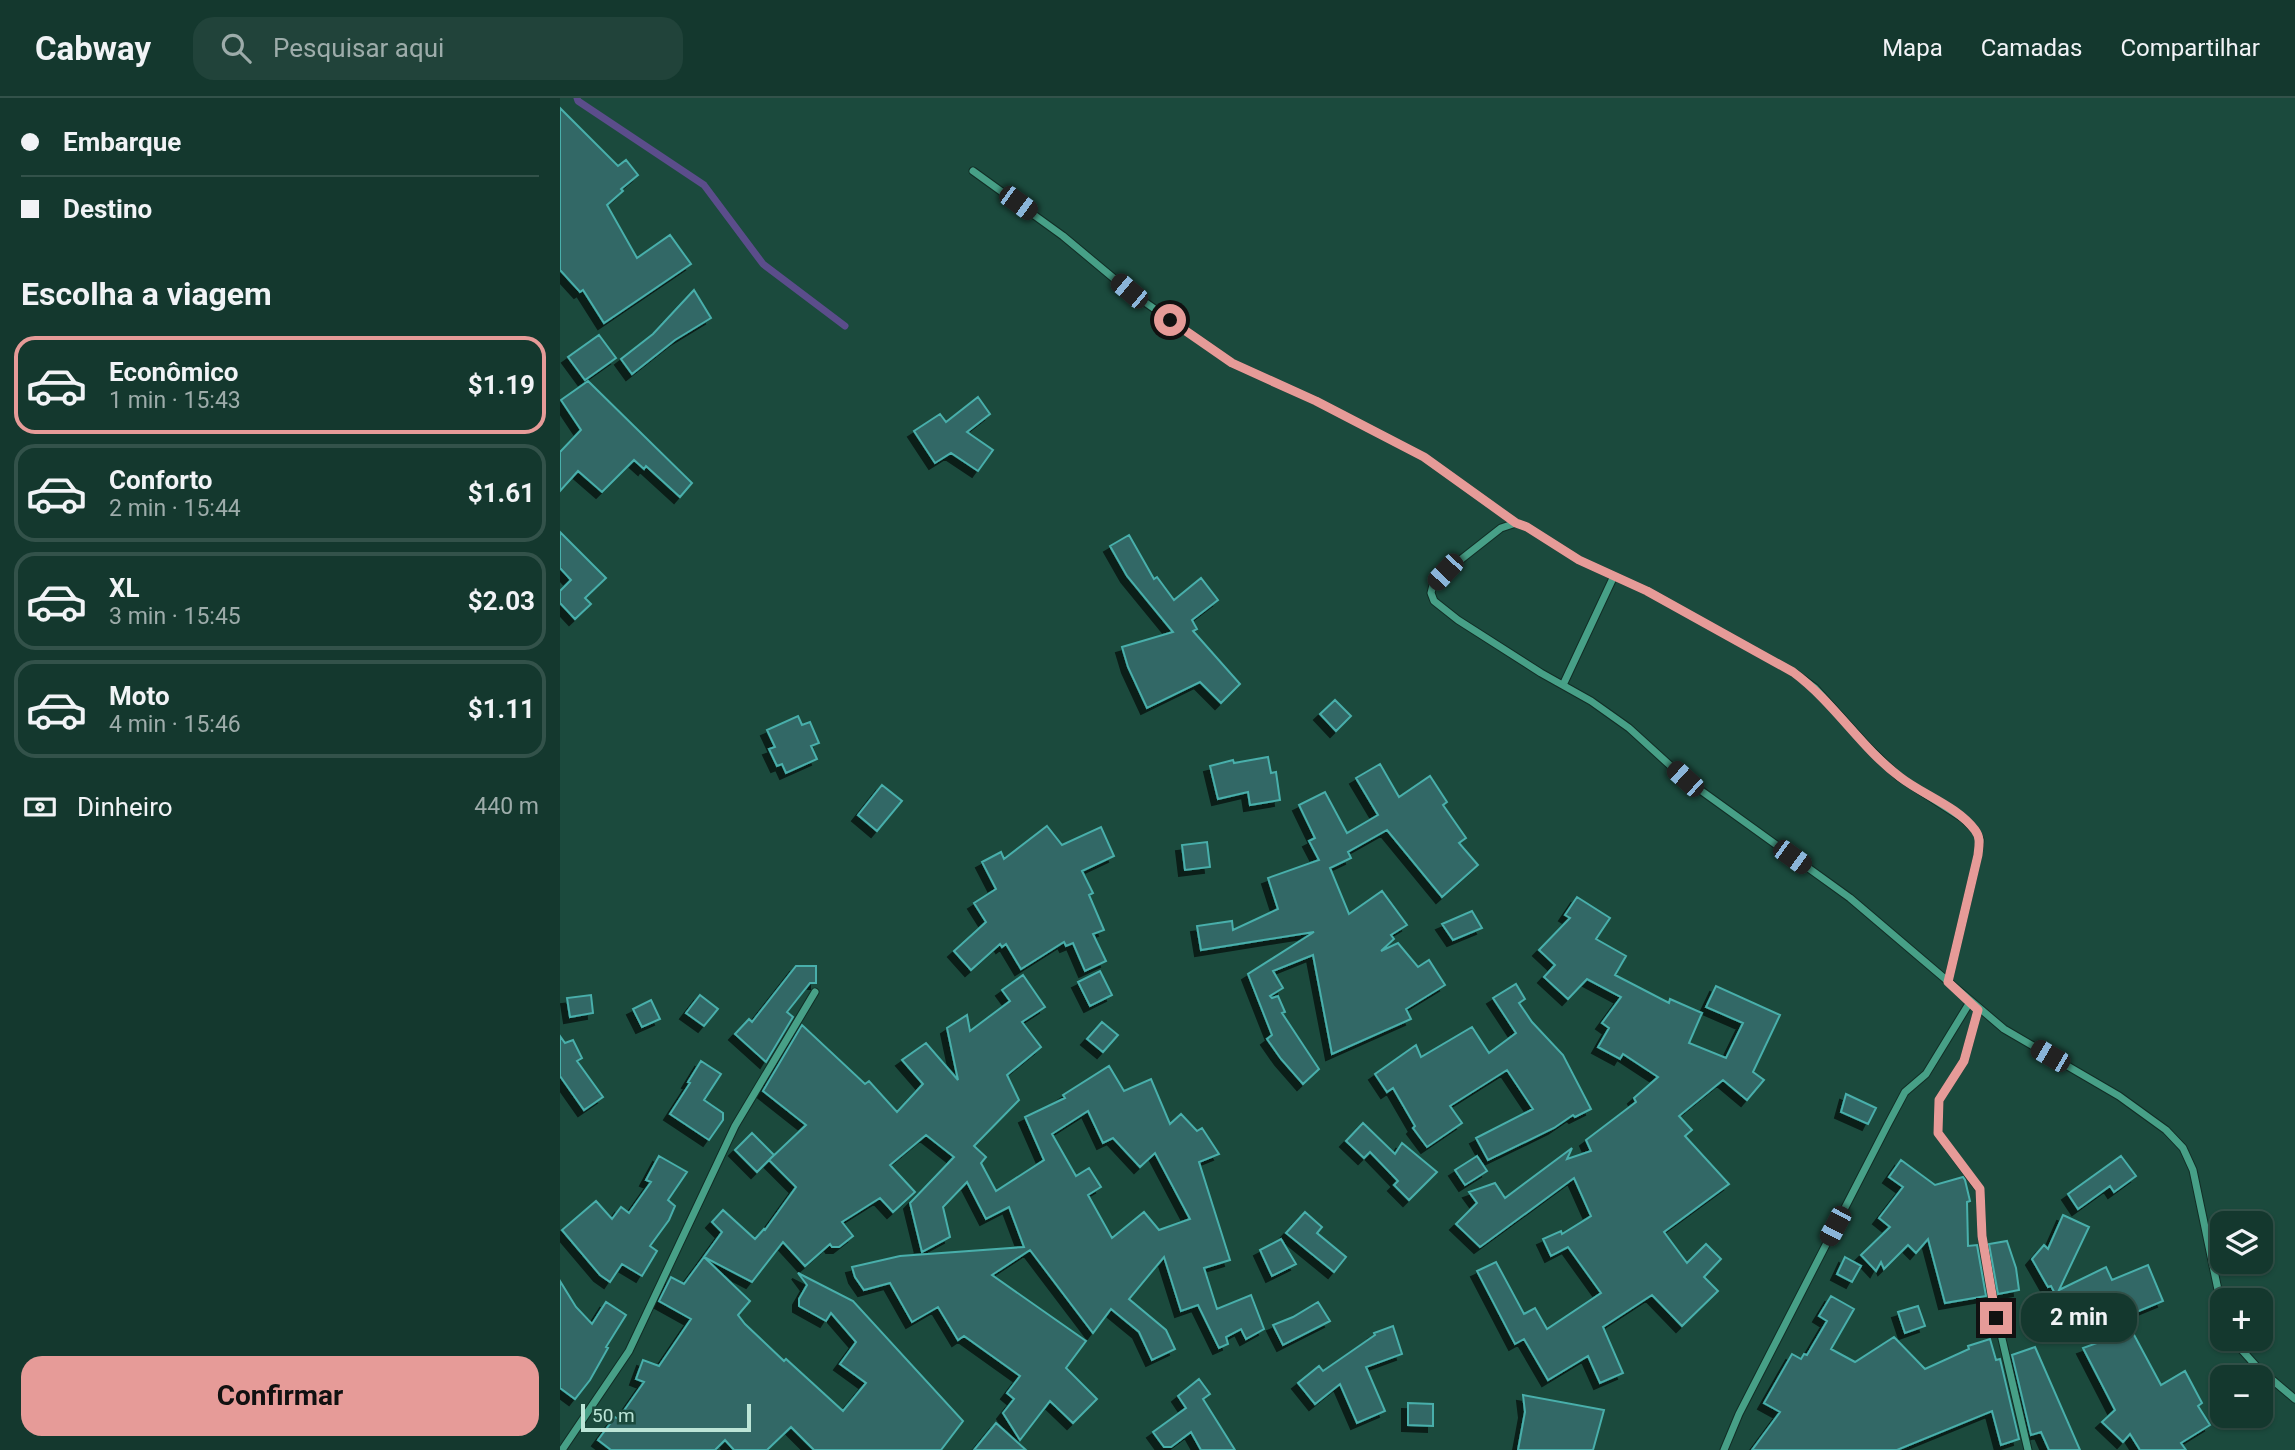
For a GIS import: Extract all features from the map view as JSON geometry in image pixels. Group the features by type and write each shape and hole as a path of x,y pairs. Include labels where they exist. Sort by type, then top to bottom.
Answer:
{"street":[{"path":"973,171 1063,236 1129,291 1232,363 1316,401 1424,457 1516,523 1527,527 1579,560 1647,591 1793,672 1815,688 1899,777 1964,819 1976,831 1980,840 1978,855 1948,982"},
{"path":"1516,523 1501,528 1445,572 1433,585 1431,593 1434,601 1458,621 1591,701 1629,728 1685,779 1850,898 1978,1010 2004,1029 2119,1096 2166,1129 2183,1148 2193,1170 2218,1288"},
{"path":"1563,685 1614,576"},
{"path":"562,1450 629,1351 735,1126 815,992"},
{"path":"1724,1450 1739,1414 1905,1093 1926,1074 1970,1002"},
{"path":"1978,1010 1964,1061 1939,1100 1938,1133 1980,1189 1982,1236 1992,1296 2028,1450"},
{"path":"2243,1351 2257,1367 2295,1399"}],"building":[{"path":"560,108 618,166 626,160 638,175 607,205 637,258 670,235 691,264 604,323 583,290 580,292 560,270"},
{"path":"694,290 711,318 675,340 632,374 621,359 653,334"},
{"path":"599,335 616,358 585,380 568,357"},
{"path":"588,381 692,483 680,497 646,466 644,469 634,460 602,492 578,471 560,491 560,452 581,430 561,400"},
{"path":"978,397 990,414 967,432 993,450 978,471 951,453 935,463 914,431 940,414 946,422"},
{"path":"560,532 606,578 585,598 591,604 575,619 560,603 560,591 571,580 560,568"},
{"path":"1129,535 1154,579 1157,577 1174,600 1201,578 1218,600 1192,620 1197,629 1193,631 1240,684 1221,703 1200,682 1147,708 1122,647 1173,632 1127,576 1110,546"},
{"path":"1335,700 1351,716 1336,731 1320,714"},
{"path":"798,716 802,725 810,722 819,743 811,746 817,759 786,773 782,764 777,766 769,749 775,747 767,730"},
{"path":"1268,757 1271,773 1276,772 1280,800 1250,805 1248,792 1218,799 1210,766 1233,760 1234,763"},
{"path":"1380,764 1399,797 1430,776 1447,802 1443,805 1466,838 1459,843 1478,865 1442,897 1387,830 1348,852 1351,858 1330,868 1349,914 1382,891 1407,925 1391,935 1394,939 1381,951 1398,943 1418,967 1429,960 1445,985 1406,1009 1411,1019 1332,1054 1313,955 1273,971 1283,988 1270,996 1278,996 1285,1012 1282,1013 1319,1069 1303,1084 1267,1039 1272,1035 1248,974 1314,932 1201,950 1197,926 1232,921 1233,930 1278,909 1268,878 1319,860 1309,841 1315,838 1299,805 1325,792 1347,833 1378,815 1356,778"},
{"path":"882,785 902,801 877,831 858,815"},
{"path":"1047,826 1062,845 1101,827 1114,856 1082,871 1093,893 1089,895 1104,930 1093,934 1106,961 1085,971 1073,943 1066,946 1064,942 1021,969 1006,944 1002,947 1000,944 971,970 954,951 986,922 974,903 996,889 982,862 1001,852 1004,859"},
{"path":"1207,842 1210,867 1185,870 1182,845"},
{"path":"1577,897 1610,918 1596,939 1626,956 1615,975 1669,1003 1670,999 1702,1013 1689,1043 1726,1058 1743,1023 1706,1007 1716,986 1780,1015 1753,1072 1764,1080 1747,1100 1723,1080 1679,1116 1692,1130 1685,1136 1729,1184 1664,1232 1687,1263 1706,1244 1721,1259 1704,1277 1718,1291 1682,1326 1652,1295 1603,1327 1623,1373 1600,1383 1588,1356 1548,1380 1524,1339 1515,1344 1477,1271 1496,1262 1524,1314 1535,1308 1547,1329 1601,1293 1568,1247 1551,1256 1543,1239 1561,1231 1562,1234 1591,1216 1574,1178 1480,1247 1456,1224 1477,1203 1469,1192 1495,1183 1505,1198 1572,1148 1567,1159 1591,1151 1586,1140 1636,1102 1634,1098 1658,1077 1623,1054 1620,1059 1598,1047 1609,1028 1602,1023 1621,997 1587,979 1568,999 1544,977 1555,965 1539,950 1570,918 1565,915"},
{"path":"1472,911 1482,928 1453,940 1442,924"},
{"path":"796,966 816,966 816,983 810,983 787,1012 793,1017 766,1062 735,1034 749,1019 752,1022"},
{"path":"1100,971 1112,995 1090,1006 1078,982"},
{"path":"1023,975 1045,1007 1022,1022 1041,1047 1007,1075 1019,1100 974,1146 986,1157 981,1163 996,1191 1044,1160 1025,1117 1065,1098 1063,1095 1109,1066 1124,1091 1151,1079 1170,1124 1181,1114 1197,1131 1202,1128 1219,1154 1199,1162 1230,1260 1204,1268 1217,1309 1251,1295 1264,1329 1246,1339 1241,1329 1226,1337 1228,1344 1219,1348 1198,1305 1181,1311 1164,1257 1129,1299 1166,1330 1175,1349 1152,1360 1139,1332 1111,1309 1093,1333 1030,1250 992,1275 1086,1341 1066,1368 1097,1399 1073,1423 1050,1401 1020,1440 1003,1413 1014,1399 1007,1393 1020,1376 964,1336 958,1340 938,1307 912,1322 890,1283 864,1290 855,1277 852,1267 900,1256 1024,1247 1009,1207 986,1219 967,1182 943,1207 950,1237 922,1252 910,1203 954,1157 926,1135 890,1165 915,1192 893,1212 880,1198 842,1222 853,1236 839,1247 832,1247 830,1244 805,1266 783,1242 752,1282 704,1257 722,1232 712,1222 723,1210 755,1239 765,1230 796,1187 769,1160 806,1125 763,1091 802,1025 865,1084 869,1081 897,1112 923,1084 902,1060 926,1043 958,1080 947,1028 967,1015 970,1031 1010,1001 1002,990","holes":["1088,1111 1103,1143 1113,1138 1140,1167 1155,1153 1190,1219 1159,1230 1144,1212 1112,1238 1088,1195 1101,1187 1089,1168 1076,1176 1052,1134"]},
{"path":"1516,984 1525,999 1519,1003 1532,1022 1563,1055 1591,1109 1575,1117 1573,1115 1554,1128 1488,1160 1476,1138 1533,1109 1507,1070 1450,1106 1462,1123 1427,1147 1413,1128 1415,1126 1393,1088 1387,1092 1375,1074 1416,1045 1421,1057 1472,1027 1489,1053 1516,1033 1493,998"},
{"path":"591,995 593,1013 570,1017 567,998"},
{"path":"700,995 718,1009 704,1026 686,1013"},
{"path":"651,1000 660,1019 642,1027 633,1009"},
{"path":"1102,1022 1118,1035 1103,1052 1087,1039"},
{"path":"560,1036 565,1043 573,1040 582,1058 577,1061 603,1097 584,1110 560,1076"},
{"path":"701,1061 721,1074 704,1100 723,1113 723,1120 709,1140 670,1114"},
{"path":"1846,1094 1876,1108 1868,1124 1841,1112"},
{"path":"1363,1123 1395,1154 1402,1143 1437,1172 1409,1200 1394,1185 1398,1181 1370,1152 1364,1158 1346,1141"},
{"path":"752,1133 774,1155 757,1172 735,1150"},
{"path":"659,1156 687,1172 668,1200 675,1206 669,1220 650,1246 657,1251 642,1276 622,1264 610,1282 600,1275 562,1230 596,1201 612,1219 621,1207 629,1213 651,1182 646,1180"},
{"path":"1477,1156 1487,1171 1465,1185 1455,1170"},
{"path":"2121,1156 2136,1176 2114,1192 2110,1186 2078,1209 2068,1194"},
{"path":"1901,1160 1935,1185 1963,1177 1965,1180 1970,1201 1967,1202 1968,1246 1977,1245 1986,1296 1945,1303 1928,1239 1916,1253 1908,1245 1884,1269 1881,1262 1876,1271 1861,1255 1890,1227 1879,1218 1903,1187 1889,1177"},
{"path":"1305,1212 1322,1227 1317,1233 1346,1257 1334,1272 1286,1233"},
{"path":"2063,1215 2089,1227 2059,1290 2106,1267 2112,1280 2148,1265 2163,1301 2129,1315 2130,1318 2126,1320 2161,1385 2185,1371 2202,1403 2198,1406 2210,1425 2181,1443 2186,1450 2140,1450 2130,1434 2123,1442 2102,1422 2115,1410 2083,1348 2108,1339 2088,1297 2064,1311 2051,1286 2048,1287 2032,1259 2044,1245 2048,1249"},
{"path":"1281,1239 1296,1264 1272,1276 1260,1250"},
{"path":"2007,1241 2016,1268 2019,1290 1998,1294 1989,1244"},
{"path":"704,1257 750,1301 738,1315 745,1324 843,1411 866,1383 840,1364 856,1342 831,1313 826,1321 799,1306 799,1299 807,1285 798,1273 853,1301 963,1421 941,1450 814,1450 791,1427 767,1450 734,1450 725,1440 715,1450 611,1450 598,1440 615,1417 618,1419 644,1382 636,1379 643,1360 659,1366 691,1319 659,1301 671,1277 684,1284"},
{"path":"1845,1257 1861,1266 1852,1282 1837,1274"},
{"path":"560,1281 576,1307 592,1324 606,1302 626,1315 590,1380 575,1399 560,1388"},
{"path":"1831,1296 1854,1309 1831,1349 1855,1362 1894,1337 1925,1369 1969,1349 1968,1346 1990,1339 1996,1360 2000,1359 2019,1439 2001,1445 1992,1411 1897,1450 1752,1450 1780,1412 1764,1403 1792,1354 1801,1359 1804,1354 1807,1355 1827,1321 1819,1316"},
{"path":"1318,1302 1330,1321 1283,1345 1273,1325"},
{"path":"1918,1306 1925,1326 1905,1333 1898,1312"},
{"path":"1393,1326 1402,1354 1366,1367 1385,1411 1357,1423 1340,1384 1315,1404 1298,1383 1319,1366 1323,1371 1375,1335 1374,1333"},
{"path":"2035,1347 2080,1450 2049,1450 2041,1432 2031,1435 2012,1355"},
{"path":"1199,1379 1210,1394 1203,1399 1235,1450 1201,1450 1191,1432 1171,1447 1164,1447 1153,1432 1186,1408 1178,1396"},
{"path":"1523,1395 1604,1410 1593,1450 1518,1450 1525,1412"},
{"path":"1408,1403 1433,1404 1433,1426 1408,1425"},
{"path":"996,1423 1026,1450 974,1450"}],"waterway":[{"path":"577,98 704,185 763,264 845,326"}],"route":[{"path":"1170,320 1232,363 1316,401 1424,457 1516,523 1527,527 1579,560 1647,591 1793,672 1815,688 1899,777 1964,819 1976,831 1980,840 1978,855 1948,982 1978,1010 1964,1061 1939,1100 1938,1133 1980,1189 1982,1236 1996,1318"}]}
